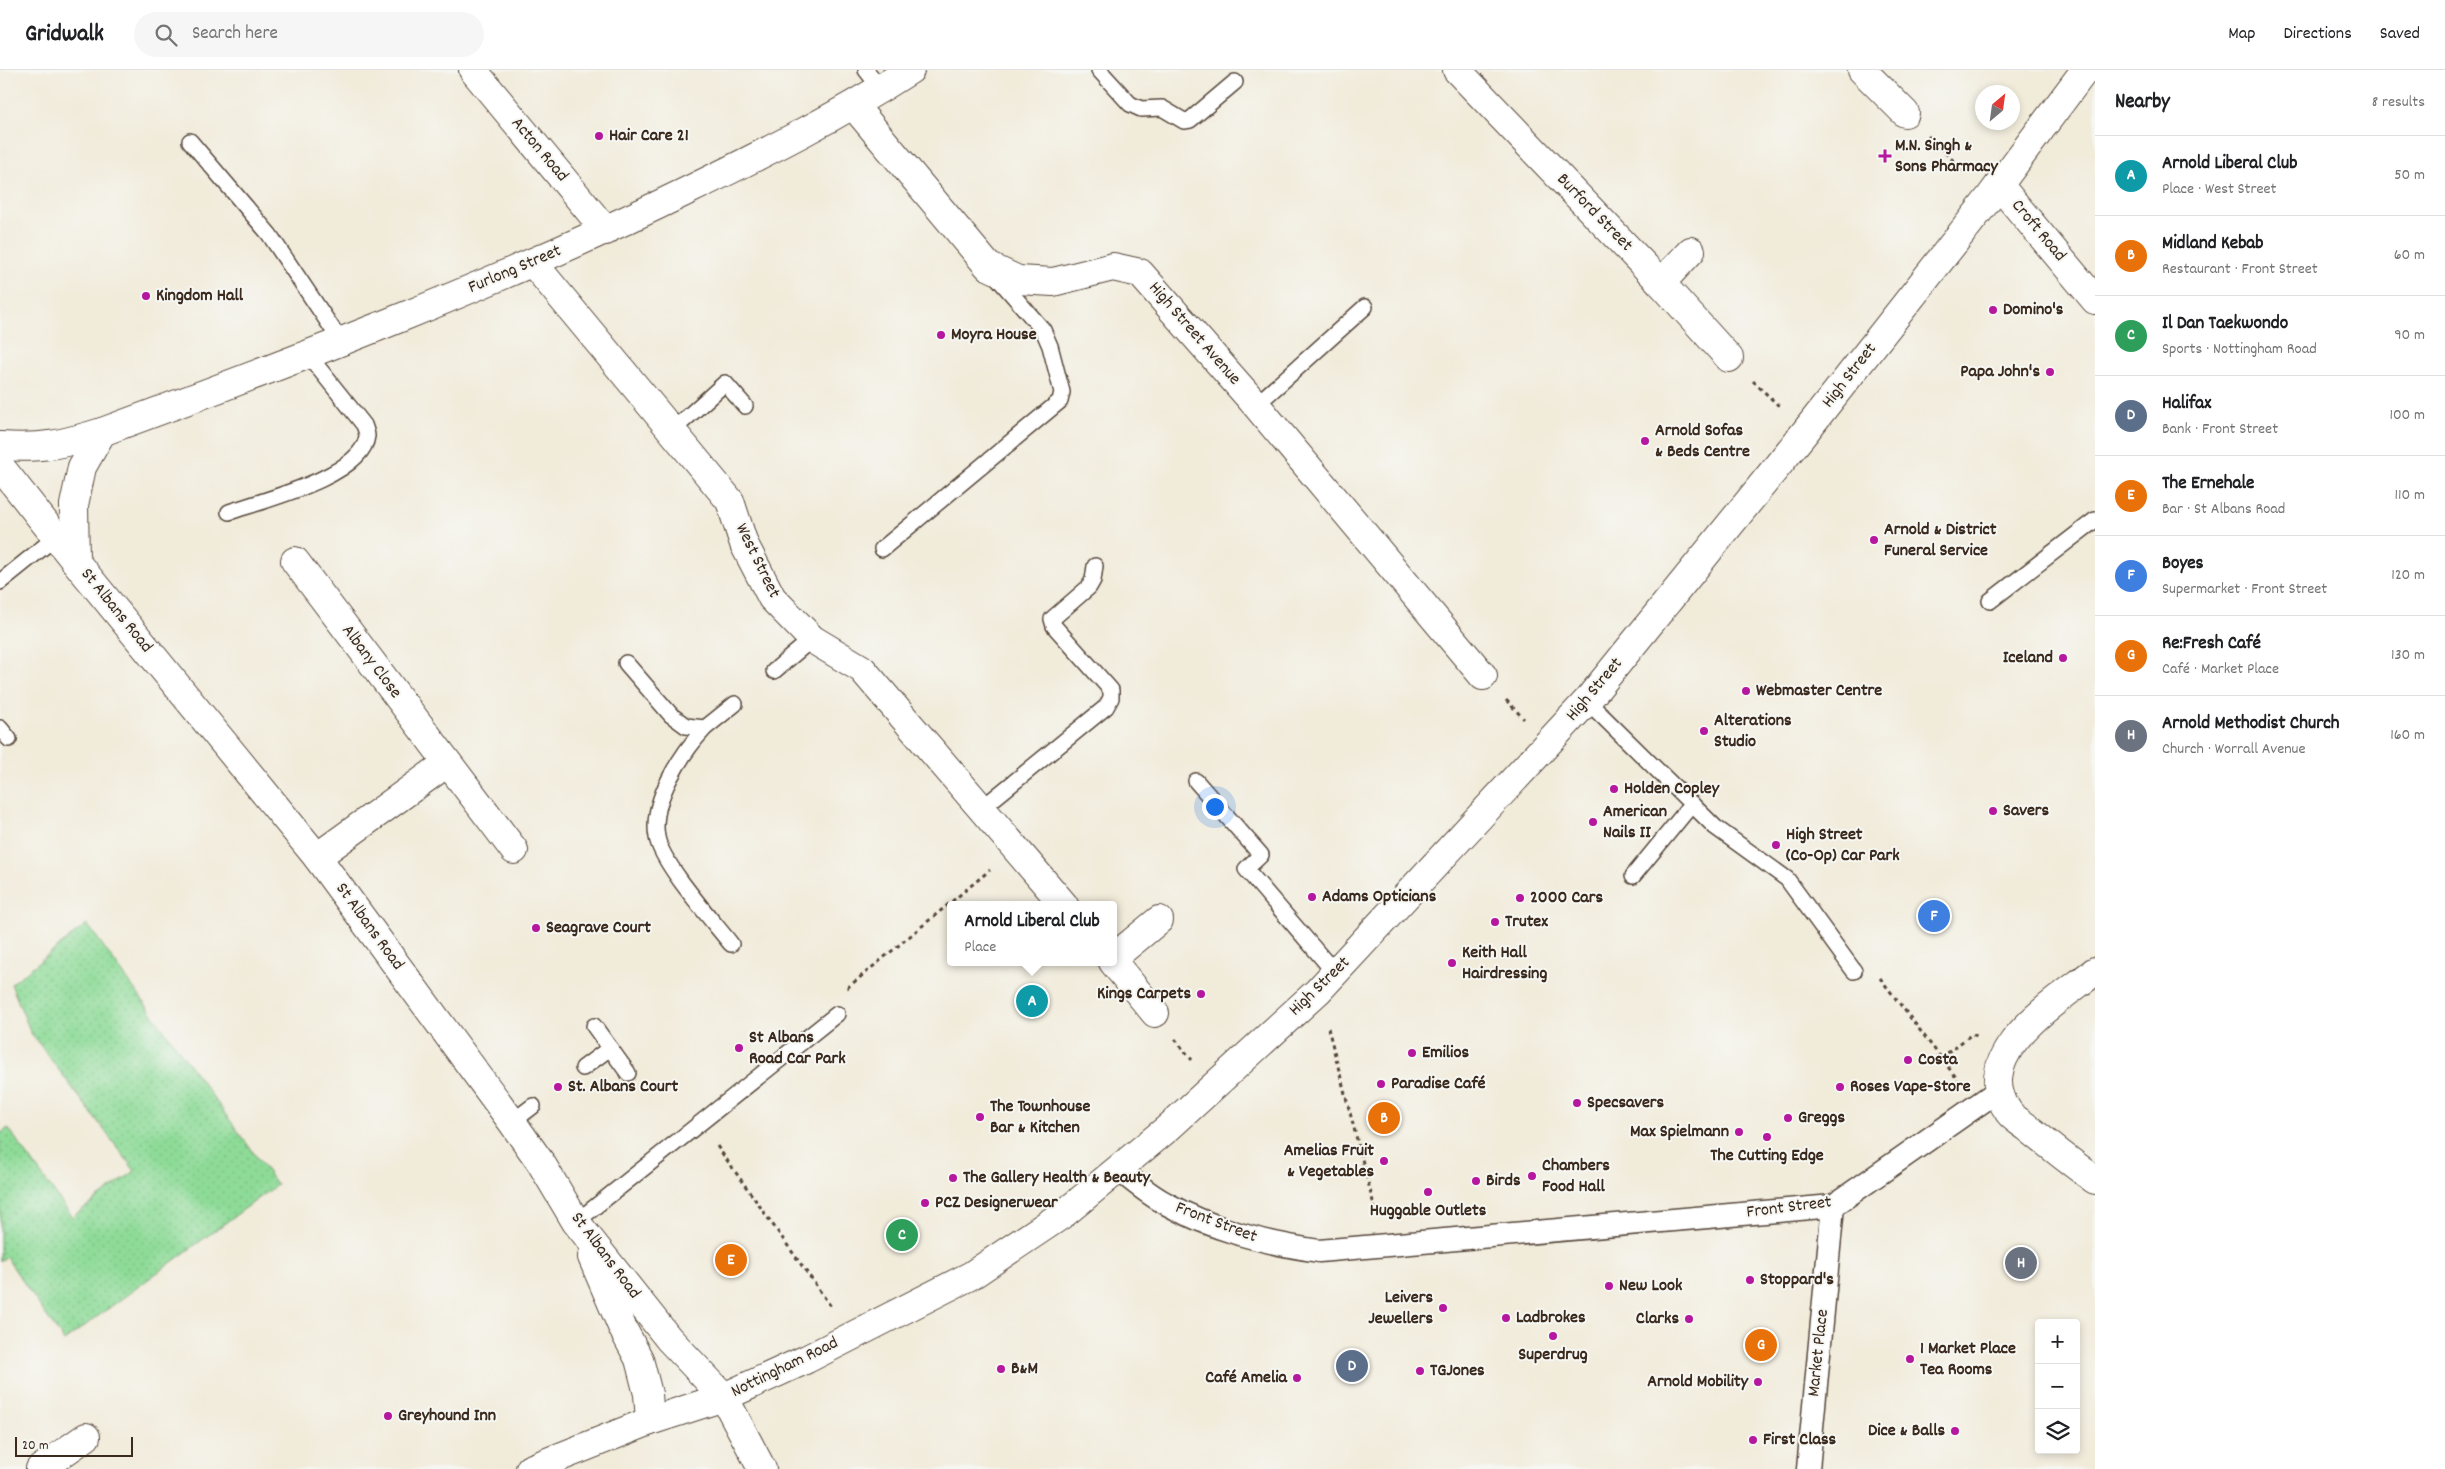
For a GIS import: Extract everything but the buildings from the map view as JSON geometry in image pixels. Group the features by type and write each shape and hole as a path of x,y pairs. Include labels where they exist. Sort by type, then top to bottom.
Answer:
{"street":[{"name":"Acton Road","path":"473,70 606,231"},
{"name":"Furlong Street","path":"0,446 27,448 57,445 102,432 342,343 606,231 854,106 874,79 910,70"},
{"name":"Burford Street","path":"1457,70 1661,283 1729,358"},
{"path":"1862,70 1905,113"},
{"name":"High Street","path":"1027,1238 1066,1212 1168,1128 1327,982 1548,745 1587,701 1805,432 1995,191 2081,72"},
{"name":"High Street Avenue","path":"854,106 988,266 1018,280 1053,282 1113,267 1140,273 1256,405 1483,676"},
{"name":"Croft Road","path":"1995,191 2095,300"},
{"path":"1661,283 1691,251"},
{"name":"West Street","path":"533,263 730,502 744,544 772,598 812,639 862,669 1061,901"},
{"path":"75,561 74,505 82,467 102,432"},
{"name":"St Albans Road","path":"0,466 75,561 317,856 522,1114 541,1163 576,1222 669,1339 724,1397 762,1469"},
{"name":"Albany Close","path":"295,561 514,850"},
{"path":"317,856 447,763"},
{"path":"1117,955 1159,920"},
{"path":"1116,966 1155,1013"},
{"path":"2095,971 2023,1030 2007,1048 1998,1068 1999,1090 2008,1112 2095,1180"},
{"name":"Front Street","path":"1118,1170 1165,1203 1223,1230 1269,1244 1319,1251 1834,1206 1999,1090"},
{"name":"Market Place","path":"1808,1469 1834,1206"},
{"path":"576,1222 623,1329 639,1359 648,1394 650,1421"},
{"name":"Nottingham Road","path":"530,1469 650,1421 724,1397 852,1336 972,1275 1027,1238"},
{"path":"40,1469 86,1437"}],"lane":[{"path":"1099,70 1130,104 1141,109 1162,108 1184,121 1190,120 1235,82"},
{"path":"190,142 269,234 342,343"},
{"path":"882,549 1060,401 1062,392 1050,346 1043,330 988,266"},
{"path":"1256,405 1365,307"},
{"path":"229,512 326,478 346,465 363,447 367,436 364,425 309,356"},
{"path":"672,430 725,383 745,406"},
{"path":"1990,602 2095,520"},
{"path":"0,582 56,537"},
{"path":"981,809 1106,707 1111,698 1112,690 1054,626 1052,619 1088,587 1093,580 1095,566"},
{"path":"774,671 812,639"},
{"path":"626,663 671,715 686,726 705,728"},
{"path":"1587,701 1715,827 1787,879 1854,971"},
{"path":"731,944 664,857 657,837 657,817 666,786 680,758 705,728 735,704"},
{"path":"1196,781 1261,855 1246,869 1327,982"},
{"path":"1633,876 1692,804"},
{"path":"576,1222 836,1014"},
{"path":"594,1026 628,1073"},
{"path":"583,1068 610,1048"}],"path":[{"path":"1905,113 1995,191"},
{"path":"1729,358 1805,432"},
{"path":"1483,676 1548,745"},
{"path":"953,901 1016,849"},
{"path":"836,1014 844,990 947,906"},
{"path":"1327,982 1384,1246"},
{"path":"1155,1013 1212,1086"},
{"path":"1944,1062 1953,1073"},
{"path":"700,1123 852,1336"}],"green space":[{"path":"87,924 277,1185 64,1341 6,1257 0,1261 0,1134 8,1128 72,1217 135,1171 31,1033 11,984"}],"place":[{"name":"Hair Care 21","path":"599,136"},
{"name":"M.N. Singh & Sons Pharmacy","path":"1885,156"},
{"name":"Kingdom Hall","path":"146,296"},
{"name":"Domino's","path":"1993,310"},
{"name":"Moyra House","path":"941,335"},
{"name":"Papa John's","path":"2050,372"},
{"name":"Arnold Sofas & Beds Centre","path":"1645,441"},
{"name":"Arnold & District Funeral Service","path":"1874,540"},
{"name":"Iceland","path":"2063,658"},
{"name":"Webmaster Centre","path":"1746,691"},
{"name":"Alterations Studio","path":"1704,731"},
{"name":"Holden Copley","path":"1614,789"},
{"name":"Savers","path":"1993,811"},
{"name":"American Nails II","path":"1593,822"},
{"name":"High Street (Co-Op) Car Park","path":"1776,845"},
{"name":"Adams Opticians","path":"1312,897"},
{"name":"2000 Cars","path":"1520,898"},
{"name":"Boyes","path":"1934,916"},
{"name":"Trutex","path":"1495,922"},
{"name":"Seagrave Court","path":"536,928"},
{"name":"Keith Hall Hairdressing","path":"1452,963"},
{"name":"Kings Carpets","path":"1201,994"},
{"name":"Arnold Liberal Club","path":"1032,1001"},
{"name":"St Albans Road Car Park","path":"739,1048"},
{"name":"Emilios","path":"1412,1053"},
{"name":"Costa","path":"1908,1060"},
{"name":"Paradise Café","path":"1381,1084"},
{"name":"St. Albans Court","path":"558,1087"},
{"name":"Roses Vape-Store","path":"1840,1087"},
{"name":"Specsavers","path":"1577,1103"},
{"name":"The Townhouse Bar & Kitchen","path":"980,1117"},
{"name":"Midland Kebab","path":"1384,1118"},
{"name":"Greggs","path":"1788,1118"},
{"name":"Max Spielmann","path":"1739,1132"},
{"name":"The Cutting Edge","path":"1767,1137"},
{"name":"Amelias Fruit & Vegetables","path":"1384,1161"},
{"name":"Chambers Food Hall","path":"1532,1176"},
{"name":"The Gallery Health & Beauty","path":"953,1178"},
{"name":"Birds","path":"1476,1181"},
{"name":"Huggable Outlets","path":"1428,1192"},
{"name":"PCZ Designerwear","path":"925,1203"},
{"name":"Il Dan Taekwondo","path":"902,1235"},
{"name":"The Ernehale","path":"731,1260"},
{"name":"Arnold Methodist Church","path":"2021,1263"},
{"name":"Stoppard's","path":"1750,1280"},
{"name":"New Look","path":"1609,1286"},
{"name":"Leivers Jewellers","path":"1443,1308"},
{"name":"Ladbrokes","path":"1506,1318"},
{"name":"Clarks","path":"1689,1319"},
{"name":"Superdrug","path":"1553,1336"},
{"name":"Re:Fresh Café","path":"1761,1345"},
{"name":"1 Market Place Tea Rooms","path":"1910,1359"},
{"name":"Halifax","path":"1352,1366"},
{"name":"B&M","path":"1001,1369"},
{"name":"TGJones","path":"1420,1371"},
{"name":"Café Amelia","path":"1297,1378"},
{"name":"Arnold Mobility","path":"1758,1382"},
{"name":"Greyhound Inn","path":"388,1416"},
{"name":"Dice & Balls","path":"1955,1431"},
{"name":"First Class","path":"1753,1440"}]}
